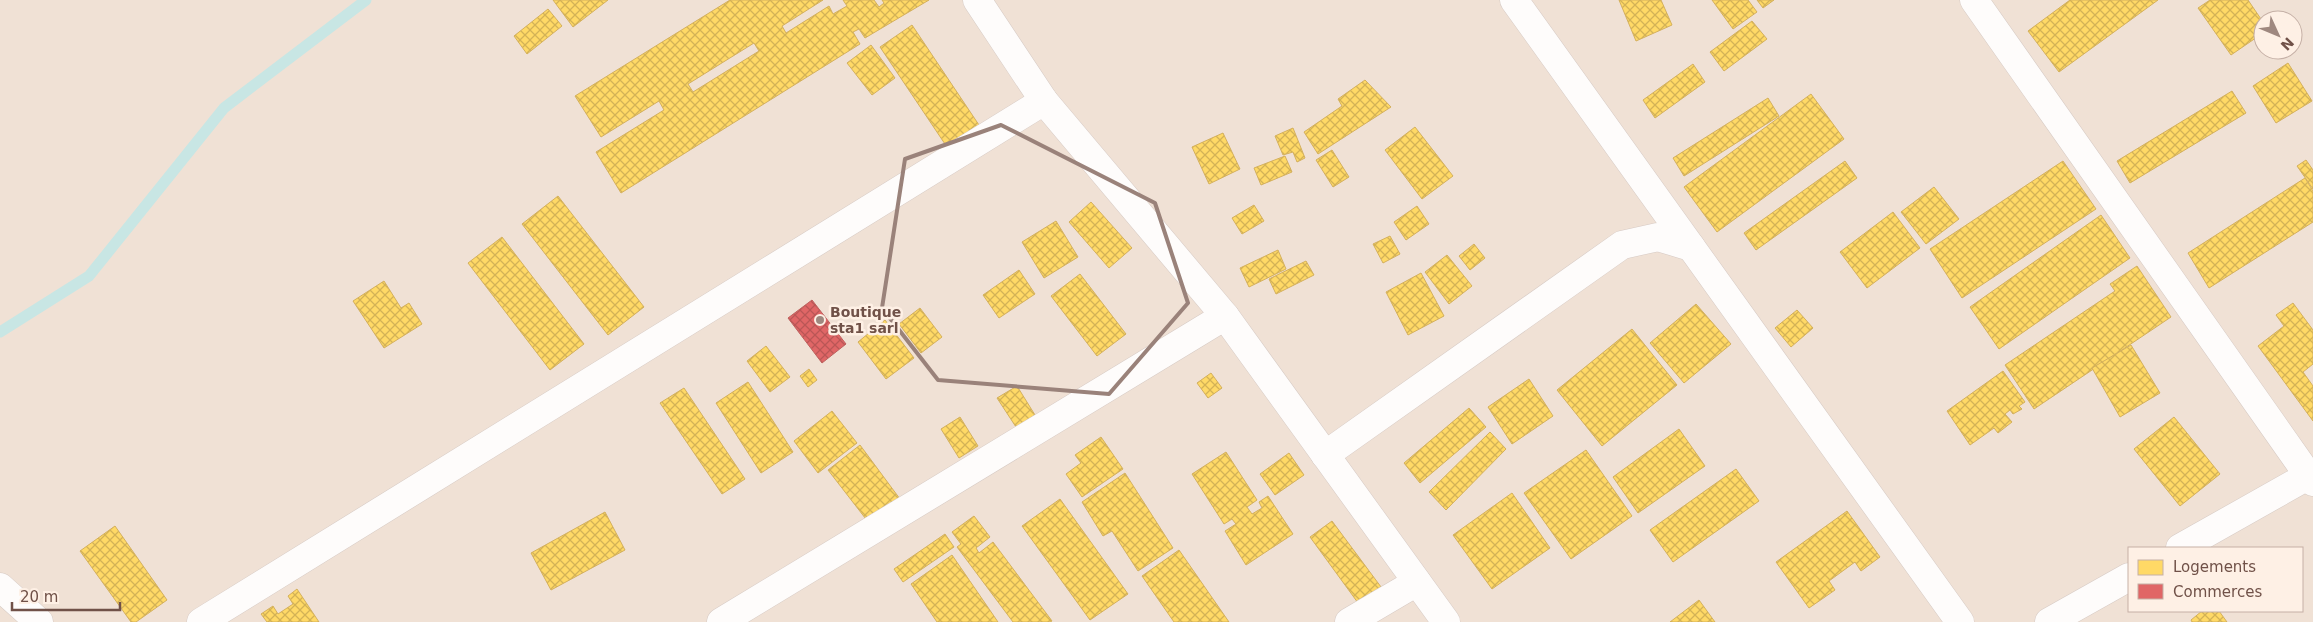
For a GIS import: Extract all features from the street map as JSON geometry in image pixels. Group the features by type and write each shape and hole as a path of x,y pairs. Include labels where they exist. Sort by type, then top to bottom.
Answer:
{"street":[{"path":"978,0 1044,101 1225,316 1446,622"},
{"path":"1514,0 1960,622"},
{"path":"1974,0 2312,477 2182,547"},
{"path":"201,622 1044,101"},
{"path":"1326,455 1622,245 1658,237 1691,246"},
{"path":"721,622 1225,316"},
{"path":"2049,622 2128,578"},
{"path":"1349,622 1416,582"},
{"path":"0,587 39,622"}],"highlighted area":[{"path":"1001,125 1155,203 1188,303 1109,394 938,380 882,308 905,159"}],"shaded area":[{"path":"0,0 2313,0 2313,622 0,622"}],"building: Logements":[{"path":"553,0 608,0 573,27"},
{"path":"730,0 823,0 782,26 786,33 829,6 833,14 847,6 843,0 874,0 879,7 884,3 882,0 929,0 865,38 859,29 853,32 860,44 621,193 596,152 664,110 659,101 601,137 575,96","holes":["754,43 759,51 693,92 688,84"]},
{"path":"1619,0 1661,0 1672,25 1636,41"},
{"path":"1712,0 1748,0 1757,12 1733,29"},
{"path":"1757,0 1774,0 1763,8"},
{"path":"2070,0 2158,0 2059,72 2028,31"},
{"path":"2210,0 2248,0 2255,10 2253,10 2253,40 2231,55 2198,8"},
{"path":"548,9 562,26 527,54 514,36"},
{"path":"1752,21 1767,39 1724,71 1710,52"},
{"path":"912,25 983,131 951,153 880,47"},
{"path":"871,45 895,78 872,95 847,63"},
{"path":"2288,63 2312,101 2276,123 2253,86"},
{"path":"1693,64 1705,82 1655,118 1643,100"},
{"path":"1365,80 1391,107 1318,154 1304,132 1342,106 1338,99"},
{"path":"2232,91 2246,113 2130,183 2117,161"},
{"path":"1811,94 1844,139 1717,232 1684,187"},
{"path":"1768,98 1779,116 1684,176 1673,158"},
{"path":"1415,127 1453,176 1422,199 1385,150"},
{"path":"1293,128 1305,158 1297,162 1293,152 1283,155 1275,136"},
{"path":"1223,133 1240,169 1209,184 1192,147"},
{"path":"1332,150 1349,177 1333,187 1316,160"},
{"path":"1285,156 1292,172 1261,185 1254,168"},
{"path":"2306,160 2313,170 2313,189 2297,166"},
{"path":"1845,161 1857,178 1756,250 1744,233"},
{"path":"2063,161 2096,209 1962,298 1930,249"},
{"path":"2305,178 2313,191 2313,222 2209,288 2188,253"},
{"path":"1934,187 1959,219 1926,244 1901,212"},
{"path":"558,196 644,307 608,335 522,224"},
{"path":"1091,202 1132,248 1109,268 1069,222"},
{"path":"1254,205 1264,221 1242,234 1232,218"},
{"path":"1417,206 1429,224 1406,240 1394,222"},
{"path":"1893,212 1920,248 1867,288 1840,252"},
{"path":"2101,215 2130,258 1999,349 1970,307"},
{"path":"1056,221 1078,257 1044,278 1022,242"},
{"path":"1390,236 1400,254 1383,263 1373,244"},
{"path":"502,237 584,344 550,370 468,263"},
{"path":"1474,244 1485,258 1470,270 1459,256"},
{"path":"1278,250 1286,269 1249,287 1240,268"},
{"path":"1447,255 1472,286 1449,304 1425,272"},
{"path":"1306,261 1314,275 1276,294 1269,279"},
{"path":"2137,266 2171,317 2034,409 2005,365 2115,291 2110,284"},
{"path":"1019,270 1035,294 999,318 983,295"},
{"path":"1421,273 1444,316 1408,335 1386,292"},
{"path":"1080,274 1126,334 1097,356 1051,296"},
{"path":"384,281 401,308 409,303 422,324 384,348 353,301"},
{"path":"2293,303 2313,330 2313,364 2303,372 2313,386 2313,421 2258,346 2284,326 2276,315"},
{"path":"1696,304 1731,344 1684,383 1650,343"},
{"path":"920,308 942,337 921,353 899,324"},
{"path":"1797,310 1813,328 1791,347 1775,328"},
{"path":"885,320 914,358 886,379 858,342"},
{"path":"1632,329 1677,385 1602,446 1557,390"},
{"path":"2131,345 2160,393 2120,417 2092,368"},
{"path":"766,346 790,377 770,392 747,361"},
{"path":"809,369 817,380 808,387 800,376"},
{"path":"2003,371 2025,402 2019,406 2022,409 2013,414 2010,410 2005,414 2012,422 1998,433 1994,428 1970,445 1947,411"},
{"path":"1211,373 1222,388 1208,398 1197,383"},
{"path":"1529,379 1553,416 1512,444 1488,407"},
{"path":"748,382 793,452 761,473 716,403"},
{"path":"1017,386 1035,415 1016,427 997,398"},
{"path":"684,388 745,479 722,494 660,403"},
{"path":"1469,408 1486,427 1420,483 1404,463"},
{"path":"832,411 857,443 818,473 794,441"},
{"path":"960,417 978,446 959,458 941,429"},
{"path":"2174,417 2220,474 2180,506 2134,449"},
{"path":"1679,429 1705,466 1638,513 1613,477"},
{"path":"1490,432 1506,449 1446,510 1429,492"},
{"path":"1101,437 1123,469 1082,497 1066,474 1081,463 1075,455"},
{"path":"860,445 900,499 869,523 828,470"},
{"path":"1586,450 1632,516 1571,559 1524,493"},
{"path":"1226,452 1257,500 1247,507 1252,514 1262,508 1259,502 1268,496 1293,534 1246,565 1225,531 1236,524 1232,519 1224,524 1192,474"},
{"path":"1289,453 1304,475 1275,495 1260,474"},
{"path":"1736,469 1759,501 1673,562 1650,530"},
{"path":"1125,473 1173,548 1138,571 1112,531 1103,536 1082,502"},
{"path":"1512,493 1550,548 1492,589 1453,535"},
{"path":"1060,499 1128,594 1090,620 1022,526"},
{"path":"1847,511 1880,557 1861,571 1855,562 1829,581 1835,590 1809,608 1776,562"},
{"path":"605,512 625,550 551,590 531,553"},
{"path":"974,516 990,537 976,548 979,553 993,542 1052,621 1013,622 957,547 961,544 952,532"},
{"path":"1332,521 1384,591 1361,607 1310,537"},
{"path":"115,526 167,600 136,622 131,622 80,551"},
{"path":"945,534 954,547 903,582 894,569"},
{"path":"1179,550 1229,622 1174,622 1142,576"},
{"path":"952,555 998,622 937,622 911,584"},
{"path":"297,589 319,622 267,622 261,614 273,606 278,614 293,604 288,596"},
{"path":"1699,600 1715,622 1670,622"},
{"path":"2201,612 2220,612 2227,622 2192,622 2191,620"}],"building: Commerces":[{"path":"812,300 846,344 822,363 788,318"}],"waterway":[{"path":"0,332 89,276 224,108 366,0"}],"place":[{"name":"Boutique sta1 sarl","path":"820,320"}]}
